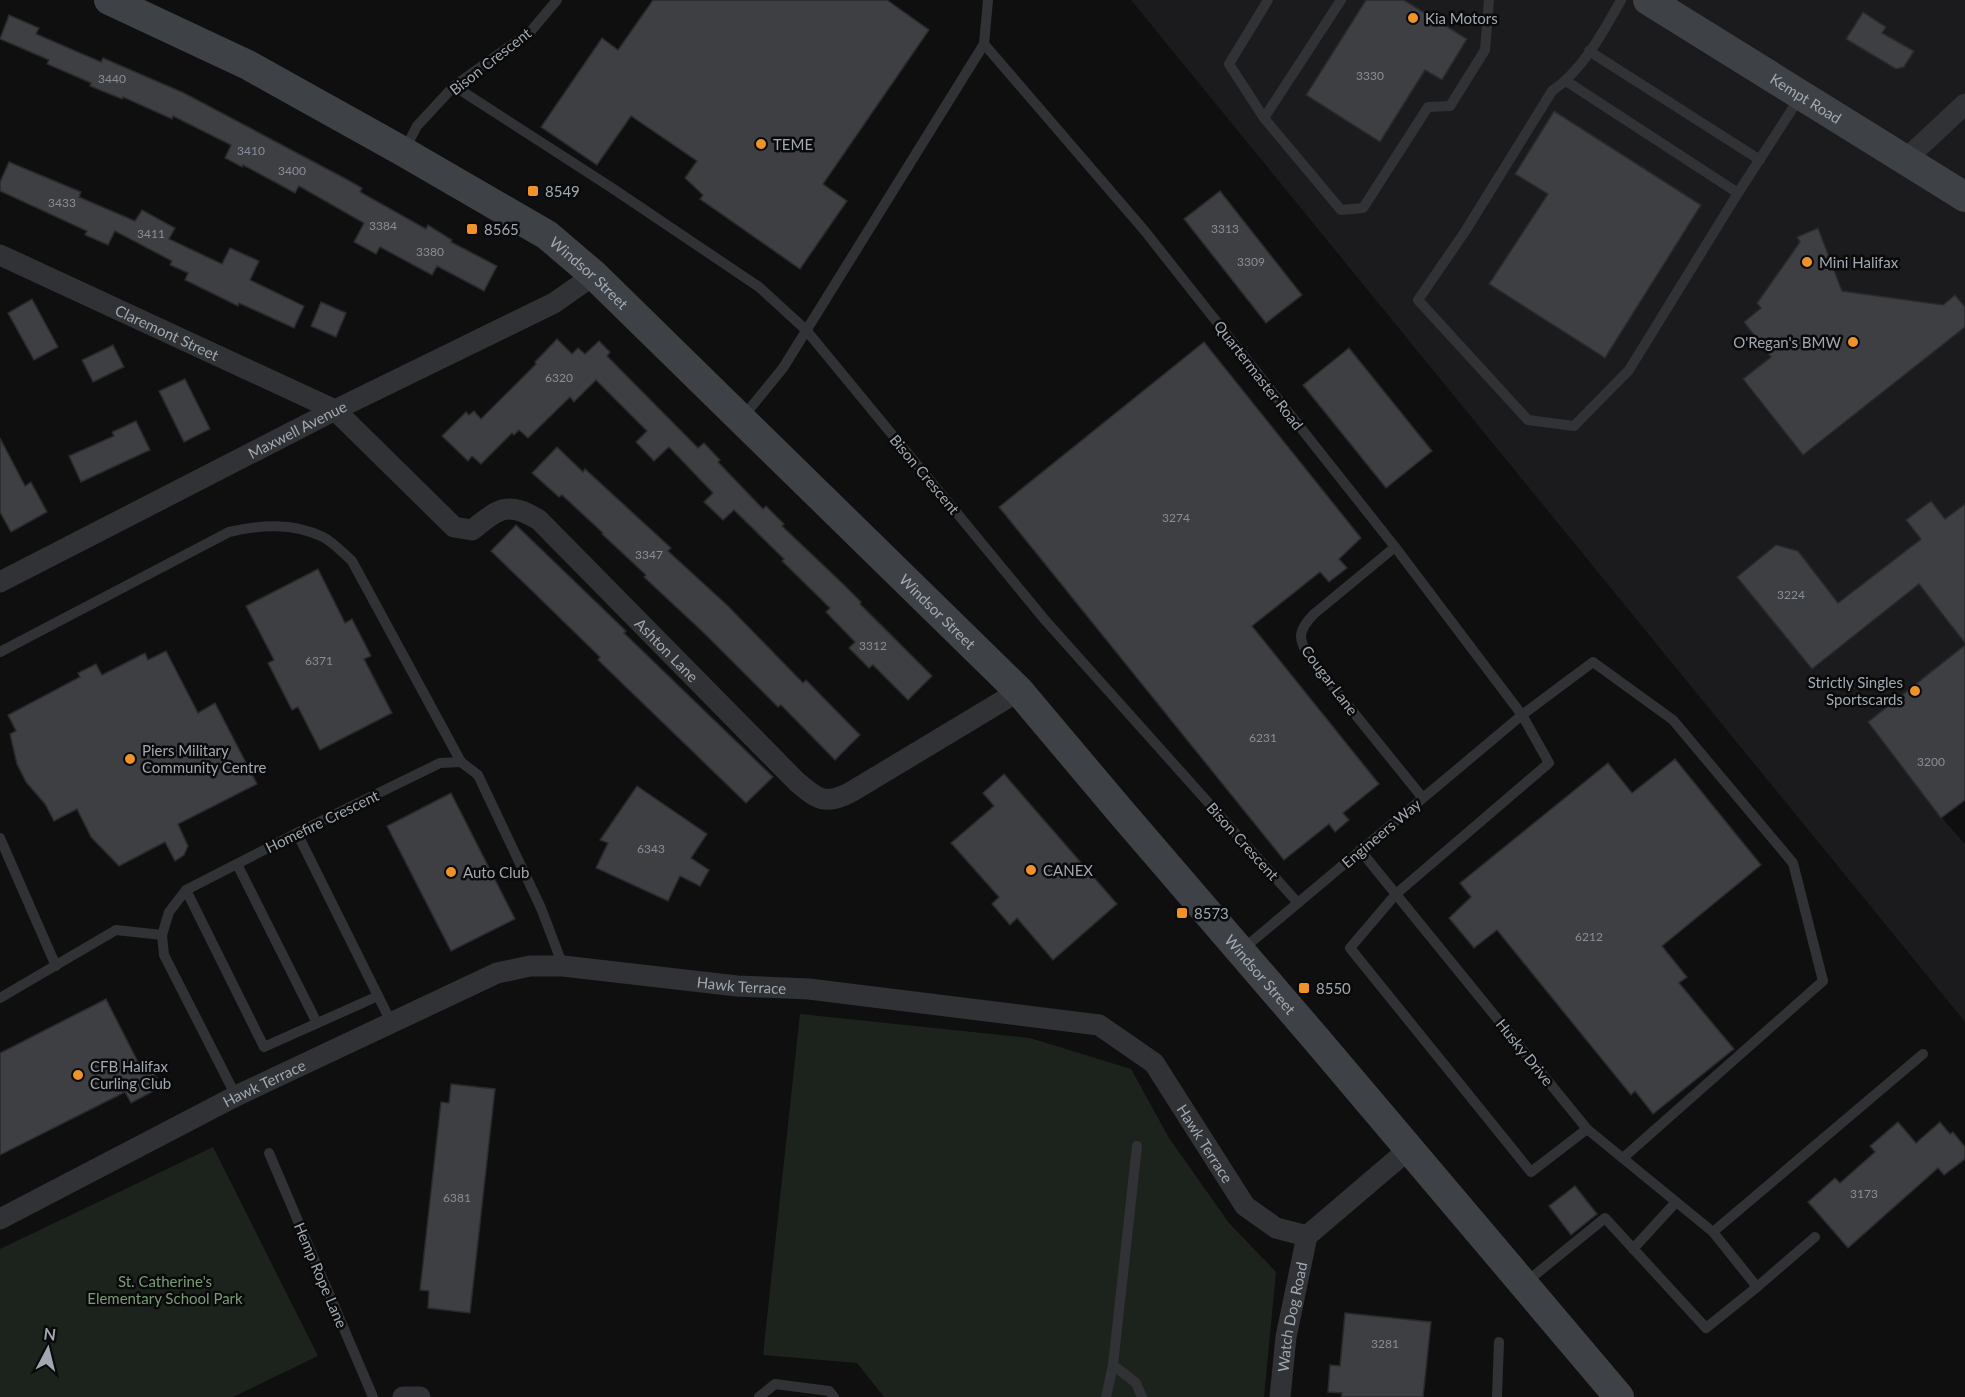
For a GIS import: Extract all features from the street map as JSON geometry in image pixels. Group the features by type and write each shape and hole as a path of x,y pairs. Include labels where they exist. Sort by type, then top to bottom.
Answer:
{"street":[{"name":"Windsor Street","path":"109,0 248,65 404,152 547,234 594,275 1019,691 1619,1397"},
{"name":"Kempt Road","path":"1659,2 1965,197"},
{"path":"1905,160 1965,104"},
{"name":"Claremont Street","path":"0,255 335,410"},
{"name":"Maxwell Avenue","path":"0,582 335,410 554,303 594,275"},
{"name":"Ashton Lane","path":"335,410 454,527 472,530 493,514 511,507 539,520 814,796 825,800 837,800 881,776 1019,691"},
{"name":"Hawk Terrace","path":"0,1219 236,1096 497,973 530,966 563,966 737,986 809,989 1099,1025 1154,1063 1245,1206 1276,1228 1307,1236"},
{"path":"1307,1236 1409,1149"},
{"name":"Watch Dog Road","path":"1280,1397 1286,1337 1307,1236"},
{"path":"403,1397 420,1397"}],"lane":[{"name":"Bison Crescent","path":"404,152 417,126 454,86 531,31 557,0"},
{"path":"741,420 783,368 984,44 988,0"},
{"path":"1268,0 1229,64 1264,118 1341,210 1363,208 1428,106 1450,106 1485,50 1489,0"},
{"path":"1264,118 1341,0"},
{"path":"1621,0 1589,51 1566,81 1552,91 1466,230 1418,300 1528,420 1574,426 1629,370 1801,94"},
{"name":"Quartermaster Road","path":"984,44 1144,230 1395,547 1522,715 1549,763 1396,894"},
{"path":"1589,51 1760,160"},
{"path":"1566,81 1738,193"},
{"name":"Bison Crescent","path":"454,86 759,287 806,330 1045,620 1298,903"},
{"path":"0,652 229,532 258,526 293,527 324,537 352,561 461,762 478,774 542,908 563,966"},
{"name":"Cougar Lane","path":"1395,547 1314,614 1300,631 1300,638 1312,661 1422,797"},
{"name":"Engineers Way","path":"1240,952 1422,797 1522,715 1593,662 1673,720 1793,863 1823,981 1623,1158"},
{"name":"Homefire Crescent","path":"162,935 169,912 186,890 440,763 461,762"},
{"path":"297,833 392,1024"},
{"path":"0,838 56,966"},
{"name":"Husky Drive","path":"1360,850 1587,1129 1713,1232 1756,1287"},
{"path":"237,864 316,1023"},
{"path":"186,890 264,1047 378,996"},
{"path":"1396,894 1350,948 1532,1172 1587,1129"},
{"path":"0,998 116,930 162,935 164,955 236,1096"},
{"path":"1713,1232 1923,1054"},
{"path":"1106,1397 1113,1365 1137,1146"},
{"name":"Hemp Rope Lane","path":"269,1153 373,1397"},
{"path":"1633,1249 1676,1202"},
{"path":"1524,1284 1605,1218 1706,1328 1815,1237"},
{"path":"1497,1397 1500,1342"},
{"path":"1113,1365 1136,1383 1142,1397"},
{"path":"759,1397 775,1384 829,1392 834,1397"}],"shaded area":[{"path":"1131,0 1965,0 1965,800 1942,818 1965,844 1965,1022"}],"green space":[{"path":"800,1014 1030,1038 1131,1069 1169,1138 1229,1223 1276,1272 1264,1397 884,1397 857,1363 763,1355"},
{"name":"St. Catherine's Elementary School Park","path":"213,1147 318,1356 233,1397 0,1397 0,1249"}],"building":[{"name":"TEME","path":"653,0 887,0 929,30 823,184 847,201 800,269 700,199 703,195 685,178 697,161 631,116 597,165 541,127 602,38 618,50"},
{"path":"1366,0 1404,0 1467,39 1442,80 1425,70 1380,142 1306,95"},
{"path":"1863,12 1886,27 1882,33 1914,51 1904,67 1896,69 1846,39"},
{"path":"9,15 39,28 36,34 101,62 103,58 184,93 346,179 362,188 360,192 426,229 428,225 452,240 451,242 497,266 484,291 437,266 432,275 380,247 376,254 354,242 364,223 299,186 295,193 225,158 231,145 173,116 172,119 123,97 122,99 90,86 91,83 47,64 49,60 0,39"},
{"path":"1554,111 1701,205 1605,358 1489,284 1548,194 1515,174"},
{"path":"9,162 81,192 79,197 135,221 142,210 175,228 169,239 222,264 230,248 259,261 250,280 304,306 294,328 239,303 238,306 185,280 188,273 170,265 172,261 115,231 108,245 85,235 87,231 0,191 0,182"},
{"path":"1220,191 1302,295 1266,323 1184,219"},
{"name":"O'Regan's BMW","path":"1818,228 1842,291 1943,305 1955,295 1965,307 1965,327 1803,455 1743,379 1771,357 1744,322 1761,308 1757,303 1800,242 1797,237"},
{"path":"32,299 58,347 34,360 8,313"},
{"path":"321,302 346,313 336,337 311,326"},
{"path":"557,339 572,354 578,348 585,354 599,341 610,352 607,356 698,448 704,443 720,460 718,462 763,509 766,506 784,524 782,526 861,602 860,604 932,676 908,700 873,665 869,668 849,648 855,642 826,612 830,608 734,510 723,520 704,502 713,493 669,447 654,461 636,442 647,431 596,380 574,402 570,397 528,438 519,430 514,435 512,433 481,464 472,456 468,461 442,436 466,412 469,415 474,411 481,419 536,364 535,362"},
{"path":"1204,342 1361,538 1339,559 1347,568 1329,582 1320,572 1252,626 1379,784 1343,813 1349,820 1335,832 1329,824 1284,860 999,507"},
{"path":"113,345 124,367 93,382 82,360"},
{"path":"1349,348 1432,451 1386,488 1303,385"},
{"path":"185,379 210,429 184,442 159,391"},
{"path":"136,421 150,450 81,482 69,456 114,436 112,432"},
{"path":"0,438 25,486 31,482 47,512 11,532 0,512"},
{"path":"557,447 583,472 585,469 671,548 668,551 728,606 803,683 806,680 860,735 835,760 781,705 778,707 644,577 646,575 603,533 562,495 559,497 532,473"},
{"path":"1931,501 1945,519 1965,504 1965,643 1919,584 1812,669 1737,577 1776,545 1798,551 1838,603 1921,539 1906,520"},
{"path":"516,525 773,777 746,803 598,660 600,657 491,551"},
{"path":"318,569 345,623 352,619 371,656 364,659 392,713 320,750 298,707 292,710 268,663 274,660 246,606"},
{"path":"1965,645 1965,800 1941,818 1868,722"},
{"name":"Piers Military Community Centre","path":"166,651 198,713 215,703 257,784 178,824 188,846 184,855 175,861 165,842 119,866 91,837 77,809 54,821 45,804 26,782 17,764 10,734 16,731 8,715 80,677 78,673 96,664 102,675 145,653 148,660"},
{"path":"1675,759 1761,865 1662,946 1687,977 1679,983 1734,1049 1653,1114 1635,1091 1631,1095 1497,930 1474,948 1449,918 1471,897 1460,883 1608,763 1632,793"},
{"name":"CANEX","path":"1004,774 1117,904 1053,960 1017,918 1010,925 992,904 999,897 951,843 994,806 983,793"},
{"path":"637,786 707,834 691,858 709,870 700,886 680,876 668,901 596,868 608,843 600,840"},
{"name":"Auto Club","path":"451,793 515,919 451,951 387,826"},
{"name":"CFB Halifax Curling Club","path":"106,999 139,1064 147,1059 161,1087 131,1103 125,1092 0,1155 0,1053"},
{"path":"451,1084 495,1089 470,1313 428,1308 429,1291 420,1290 441,1102 449,1103"},
{"path":"1898,1122 1916,1143 1940,1122 1950,1134 1953,1132 1965,1147 1965,1159 1944,1175 1938,1168 1848,1248 1808,1202 1835,1178 1840,1183 1875,1152 1870,1146"},
{"path":"1575,1186 1597,1214 1571,1235 1549,1206"},
{"path":"1345,1313 1431,1322 1423,1397 1341,1397 1342,1393 1328,1392 1330,1365 1340,1366"}],"place":[{"name":"Kia Motors","path":"1413,18"},
{"name":"TEME","path":"761,144"},
{"name":"8549","path":"533,191"},
{"name":"8565","path":"472,229"},
{"name":"Mini Halifax","path":"1807,262"},
{"name":"O'Regan's BMW","path":"1853,342"},
{"name":"Strictly Singles Sportscards","path":"1915,691"},
{"name":"Piers Military Community Centre","path":"130,759"},
{"name":"CANEX","path":"1031,870"},
{"name":"Auto Club","path":"451,872"},
{"name":"8573","path":"1182,913"},
{"name":"8550","path":"1304,988"},
{"name":"CFB Halifax Curling Club","path":"78,1075"}]}
